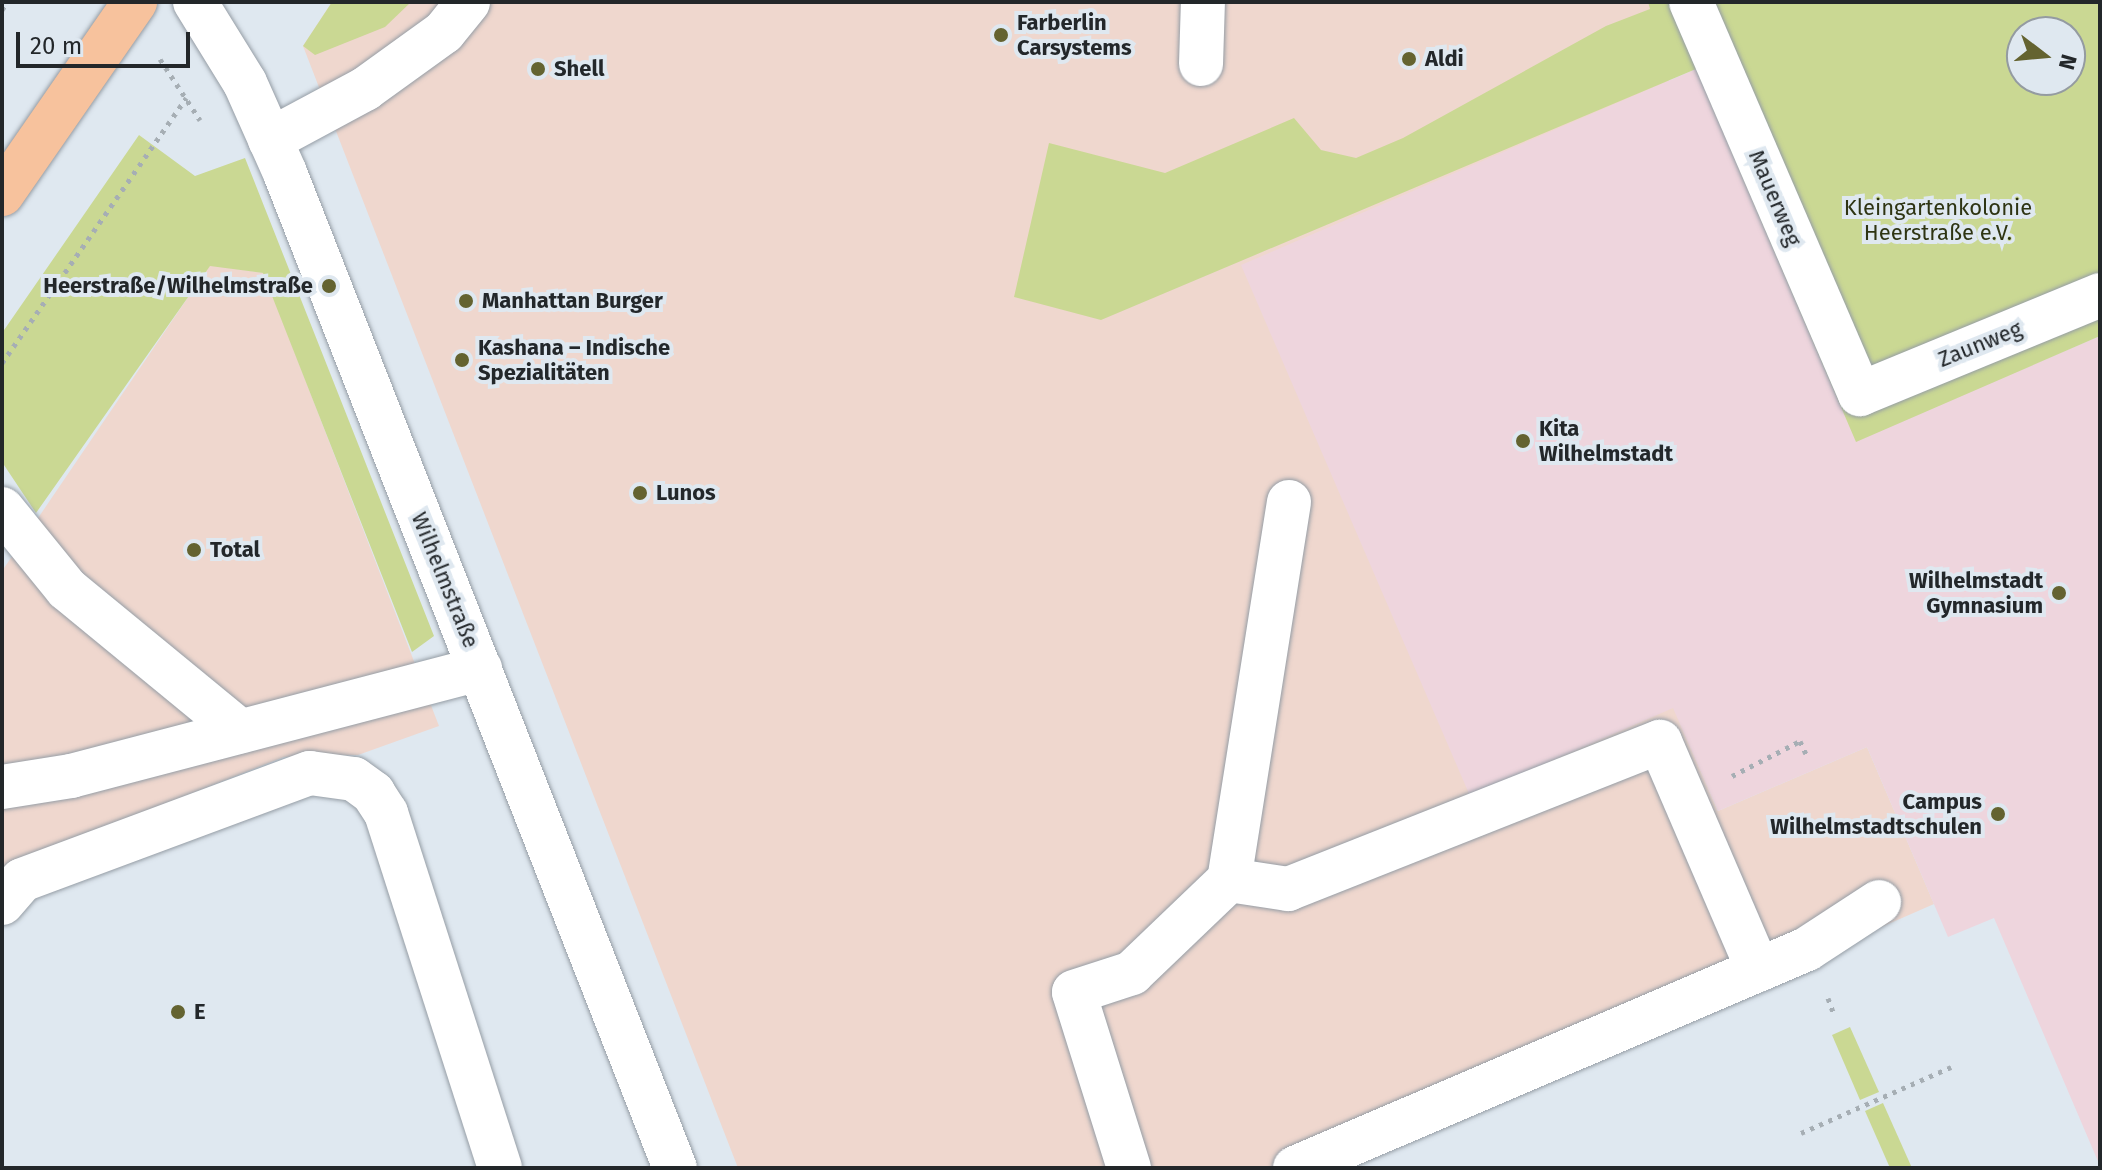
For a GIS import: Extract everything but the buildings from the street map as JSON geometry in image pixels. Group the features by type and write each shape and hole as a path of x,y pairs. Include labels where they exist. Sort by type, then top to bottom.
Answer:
{"main road":[{"path":"2,194 132,7"}],"street":[{"name":"Wilhelmstraße","path":"195,2 245,83 270,140 675,1168"},
{"path":"270,140 365,89 444,32 468,2"},
{"path":"1201,64 1203,2"},
{"name":"Mauerweg","path":"1691,2 1860,394"},
{"name":"Zaunweg","path":"1860,394 2100,295"},
{"path":"1129,1168 1074,992 1132,973 1229,880 1289,502"},
{"path":"2,509 67,589 240,731"},
{"path":"2,787 71,776 480,669"},
{"path":"1229,880 1288,889 1660,742 1758,970"},
{"path":"2,903 22,880 310,773 354,779 373,793 386,813 500,1168"},
{"path":"1295,1168 1807,949 1879,902"}],"path":[{"path":"2,10 7,2"},
{"path":"132,7 207,130"},
{"path":"2,363 163,130"},
{"path":"1737,789 1731,774 1800,741 1806,754"},
{"path":"1807,949 1833,1012"},
{"path":"1801,1133 1951,1067"}],"shaded area":[{"path":"332,2 1668,2 1674,708 1718,811 1867,747 1934,904 1330,1168 738,1168 303,46"},
{"path":"1696,69 1917,414 2100,336 2100,1166 1994,918 1948,937 1867,747 1718,811 1673,708 1470,796 1241,265"},
{"path":"210,265 264,273 439,726 358,755 284,757 2,868 2,571"}],"green space":[{"path":"332,2 411,2 385,27 315,55 303,46"},
{"name":"Kleingartenkolonie Heerstraße e.V.","path":"1648,2 2100,2 2100,336 1856,442 1696,69 1101,320 1014,297 1049,143 1165,173 1294,118 1321,150 1356,158 1403,138 1606,26 1650,9"},
{"path":"139,135 195,176 245,158 434,636 412,652 263,273 210,266 36,513 2,462 2,333"},
{"path":"1850,1027 1879,1092 1860,1100 1832,1035"},
{"path":"1883,1103 1912,1168 1890,1168 1865,1111"}],"place":[{"name":"Farberlin Carsystems","path":"1001,35"},
{"name":"Aldi","path":"1409,59"},
{"name":"Shell","path":"538,69"},
{"name":"Heerstraße/Wilhelmstraße","path":"329,286"},
{"name":"Manhattan Burger","path":"466,301"},
{"name":"Kashana – Indische Spezialitäten","path":"462,360"},
{"name":"Kita Wilhelmstadt","path":"1523,441"},
{"name":"Lunos","path":"640,493"},
{"name":"Total","path":"194,550"},
{"name":"Wilhelmstadt Gymnasium","path":"2059,593"},
{"name":"Campus Wilhelmstadtschulen","path":"1998,814"},
{"name":"E","path":"178,1012"}]}
